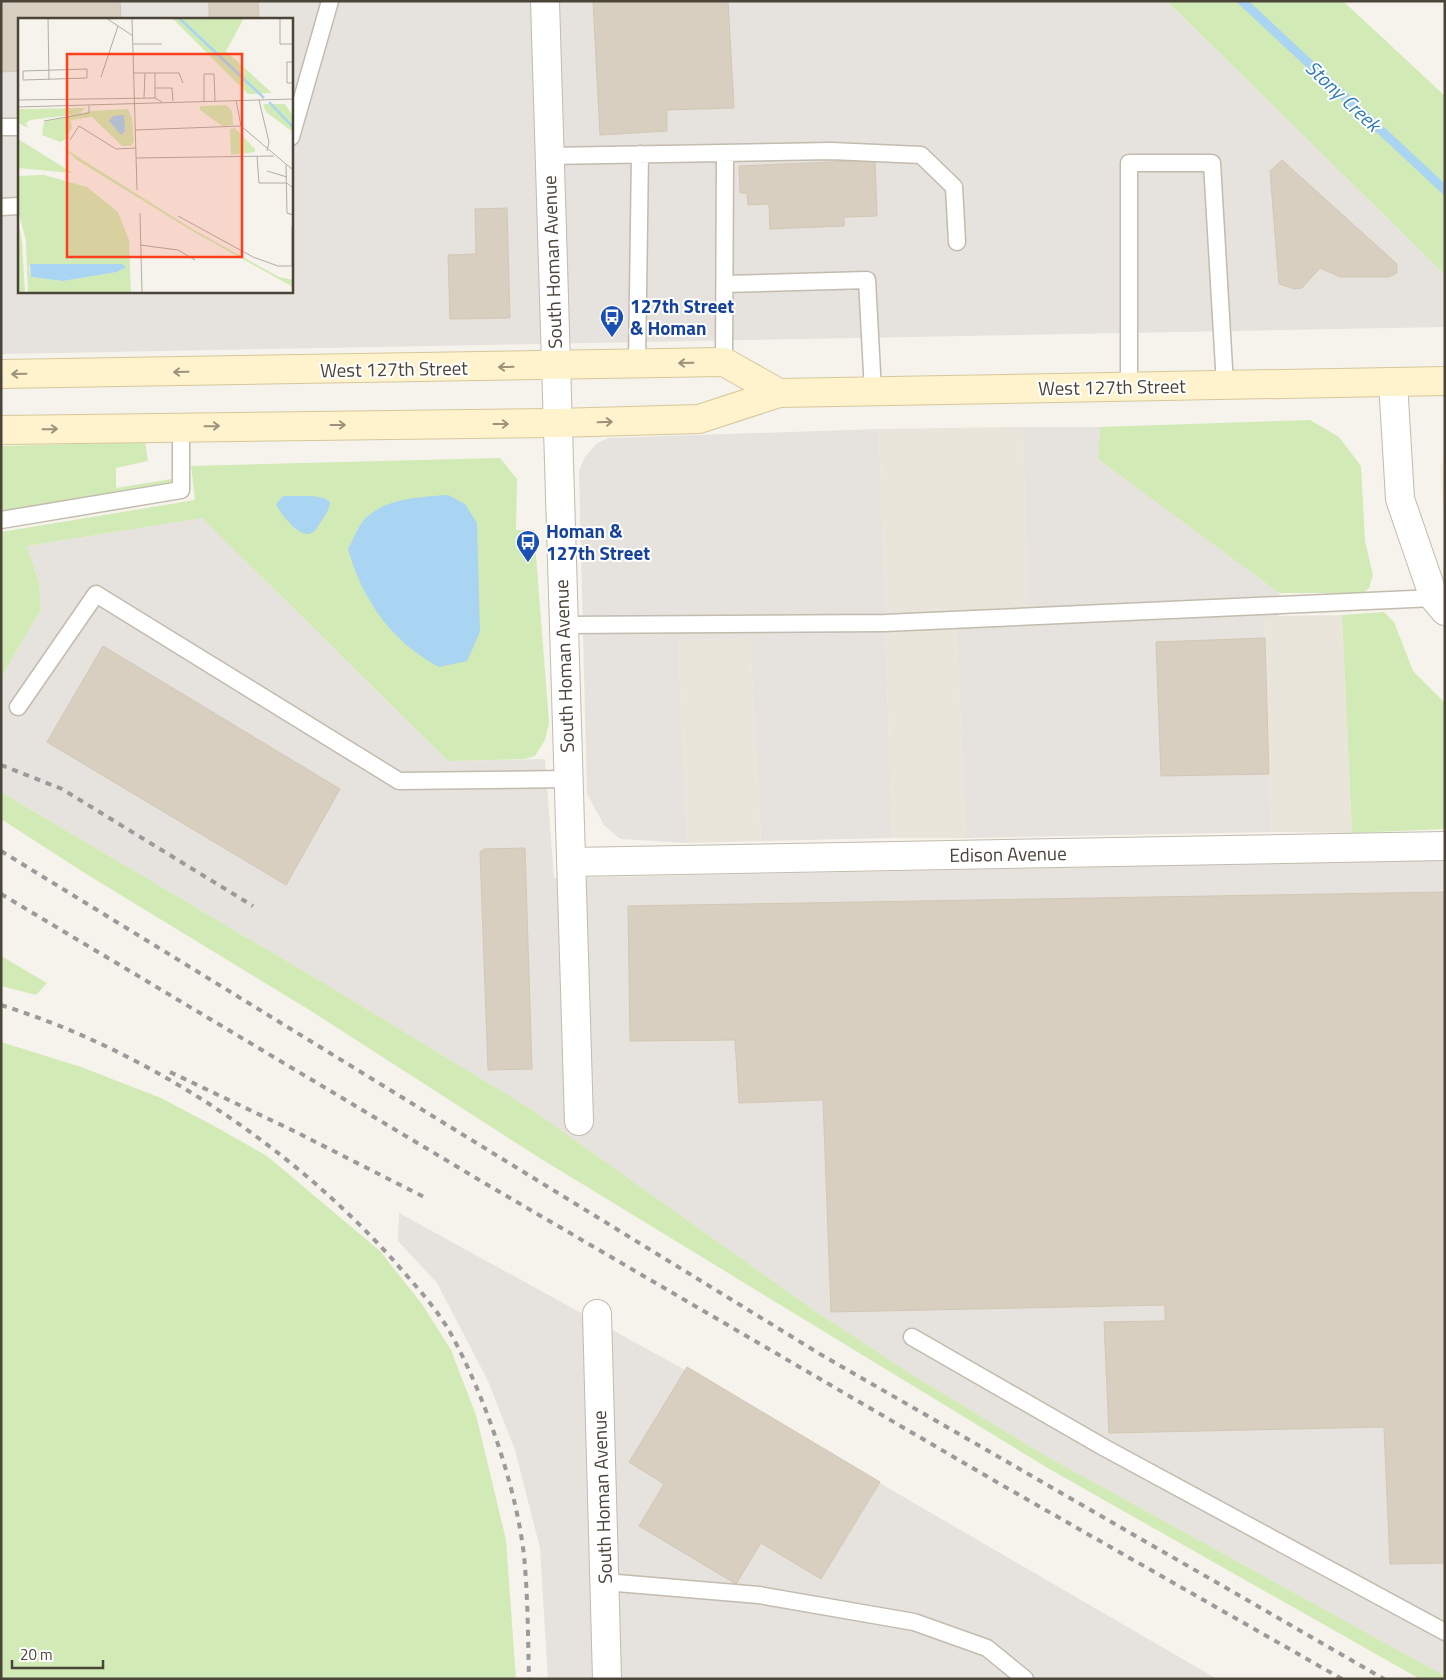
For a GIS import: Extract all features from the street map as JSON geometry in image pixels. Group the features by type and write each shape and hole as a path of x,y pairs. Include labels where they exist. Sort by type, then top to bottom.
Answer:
{"main road":[{"name":"West 127th Street","path":"1,374 724,362"},
{"path":"724,362 779,393"},
{"name":"West 127th Street","path":"1,430 556,423 699,419 779,393 1445,380"}],"street":[{"name":"South Homan Avenue","path":"545,1 556,423 579,1122"},
{"path":"1393,382 1400,499 1439,604"},
{"name":"Edison Avenue","path":"571,862 1445,846"},
{"name":"South Homan Avenue","path":"597,1314 607,1679"}],"lane":[{"path":"292,134 330,1"},
{"path":"1,127 18,127"},
{"path":"549,156 831,151 921,155 954,187 957,242"},
{"path":"724,362 725,153"},
{"path":"637,364 640,154"},
{"path":"1129,387 1129,163 1212,163 1225,385"},
{"path":"1,207 18,206"},
{"path":"725,284 867,280 874,391"},
{"path":"1,520 181,490 181,427"},
{"path":"18,707 96,594 399,781 568,778"},
{"path":"563,626 885,623 1439,604"},
{"path":"912,1337 1105,1448 1445,1632"},
{"path":"604,1582 759,1595 914,1622 987,1648 1025,1679"}],"shaded area":[{"path":"1,1 1167,1 1445,275 1445,327 1,354"},
{"path":"1023,427 1028,617 956,621 966,838 892,838 879,429"},
{"path":"1023,427 1100,427 1098,459 1279,593 1279,616 1264,619 1271,832 966,838 956,620 1028,617"},
{"path":"879,429 892,838 761,841 750,639 678,640 687,843 620,839 604,825 587,794 579,471 585,457 597,443 609,438"},
{"path":"1445,457 1445,532 1440,467"},
{"path":"202,518 448,761 545,759 554,878 1445,860 1445,1676 1048,1457 914,1376 815,1311 531,1109 327,985 1,792 1,678 41,609 39,583 27,546"},
{"path":"1342,615 1352,833 1271,832 1264,618"},
{"path":"750,639 761,841 687,843 678,640"},
{"path":"399,1213 685,1370 1217,1679 548,1679 540,1548 515,1450 488,1381 437,1283 398,1241"}],"green space":[{"path":"1167,1 1343,1 1445,96 1445,275"},
{"path":"1310,420 1339,437 1361,466 1365,541 1373,575 1369,588 1363,593 1279,593 1098,459 1100,427"},
{"path":"145,442 148,461 116,468 116,488 172,479 171,486 1,513 1,446"},
{"path":"500,458 517,479 516,530 534,530 549,723 545,740 535,756 525,759 448,761 202,518 27,546 39,583 41,609 1,678 1,532 195,500 191,466"},
{"path":"1384,612 1394,622 1413,671 1445,703 1445,829 1352,833 1342,615"},
{"path":"1,792 327,985 531,1109 815,1311 914,1376 1048,1457 1445,1676 1445,1679 1420,1679 1051,1470 538,1157 311,1011 83,872 1,819"},
{"path":"1,956 47,983 36,995 1,986"},
{"path":"1,1042 81,1067 161,1098 216,1127 267,1156 380,1251 422,1304 451,1350 476,1415 506,1540 516,1679 1,1679"}],"water":[{"path":"448,495 465,504 477,523 480,632 467,661 439,667 407,645 381,618 362,586 348,549 363,521 371,513 402,500"},
{"path":"283,496 312,496 324,498 330,502 327,512 318,527 308,534 299,531 281,513 276,504"}],"building":[{"path":"1,1 120,1 121,18 18,18 18,71 1,72"},
{"path":"209,1 258,1 259,18 209,18"},
{"path":"593,1 728,1 734,108 667,110 667,131 600,135"},
{"path":"875,160 877,216 844,217 844,226 770,229 769,204 748,205 747,193 740,193 739,166"},
{"path":"1282,160 1397,264 1397,273 1389,277 1340,277 1320,268 1302,288 1295,289 1279,284 1270,171"},
{"path":"507,208 510,318 450,319 448,255 476,254 475,209"},
{"path":"1265,638 1269,774 1161,776 1156,642"},
{"path":"103,646 340,789 286,885 47,742"},
{"path":"525,848 532,1069 488,1070 480,852 484,849"},
{"path":"1445,892 1445,1563 1390,1564 1384,1427 1109,1433 1104,1322 1165,1321 1165,1305 831,1312 823,1100 739,1103 735,1040 630,1041 628,906"},
{"path":"687,1367 880,1482 821,1579 761,1543 736,1584 639,1526 664,1484 629,1462"}],"waterway":[{"name":"Stony Creek","path":"1242,1 1445,190"}],"railway":[{"path":"1,765 62,789 253,906"},
{"path":"1,851 820,1354 1384,1679"},
{"path":"1,894 486,1184 1000,1484 1342,1679"},
{"path":"1,1005 56,1024 110,1048 163,1076 214,1107 310,1179 354,1219 394,1261 431,1305 445,1324 464,1359 488,1416 508,1478 522,1539 525,1567 529,1679"},
{"path":"170,1072 296,1132 424,1197"}],"place":[{"name":"127th Street & Homan","path":"612,338"},
{"name":"Homan & 127th Street","path":"528,563"}]}
